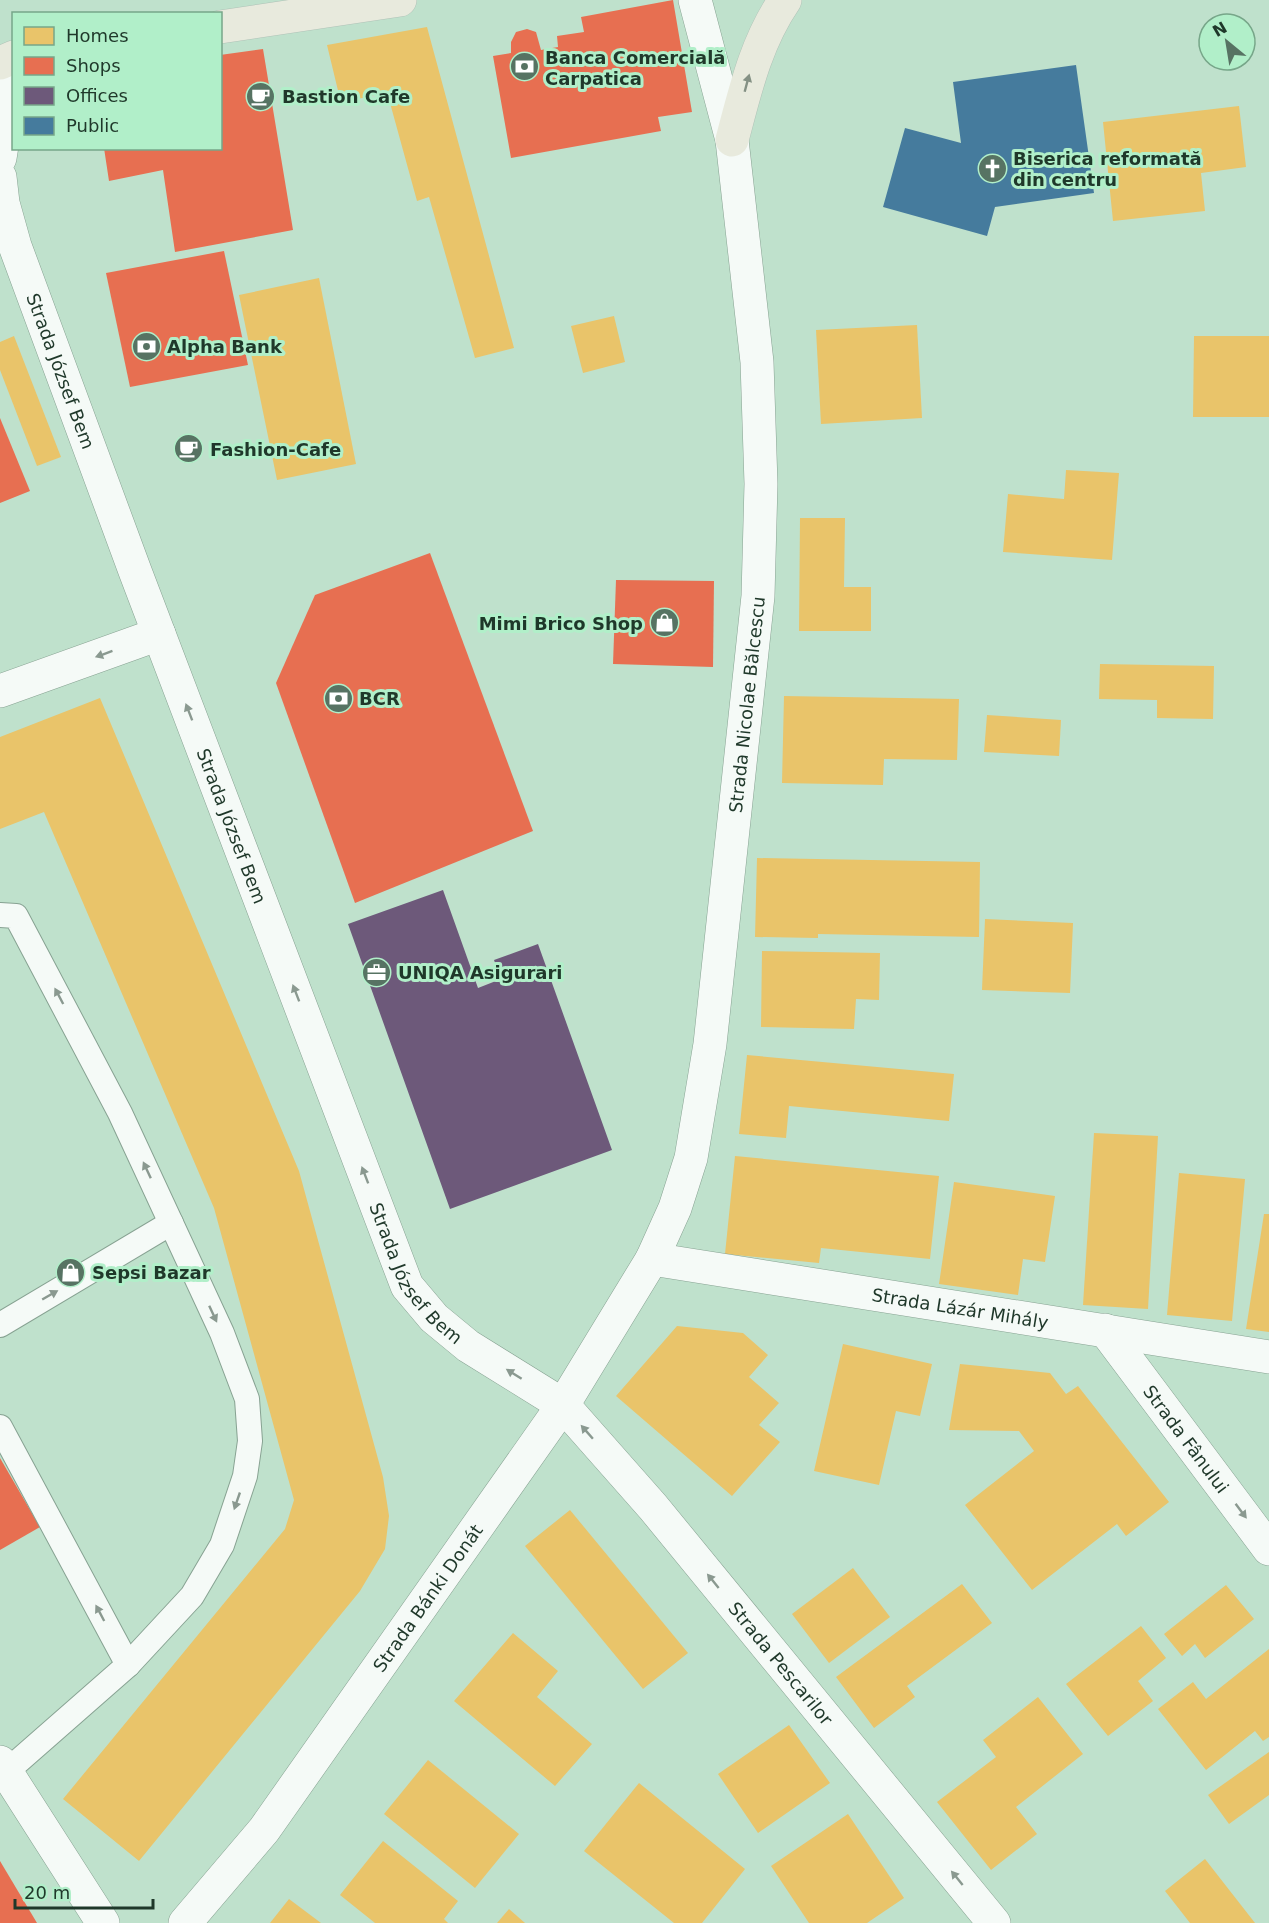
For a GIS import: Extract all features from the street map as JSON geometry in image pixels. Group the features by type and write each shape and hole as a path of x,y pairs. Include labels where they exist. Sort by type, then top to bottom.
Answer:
{"main road":[{"path":"222,27 400,0"},
{"path":"732,140 751,67 770,21 785,0"}],"street":[{"name":"Strada Nicolae Bălcescu","path":"652,1259 675,1208 691,1158 708,1056 758,596 761,484 757,362 732,140 695,0"},
{"path":"0,158 12,83"},
{"name":"Strada József Bem","path":"0,177 3,203 15,246 159,634 407,1286 434,1318 468,1346 563,1404"},
{"path":"0,691 159,634"},
{"name":"Strada Lázár Mihály","path":"652,1259 1269,1357"},
{"name":"Strada Bánki Donát","path":"185,1923 264,1830 563,1404 652,1259"},
{"name":"Strada Fânului","path":"1104,1330 1269,1549"},
{"name":"Strada Pescarilor","path":"563,1404 653,1507 994,1923"},
{"path":"3,1767 103,1923"}],"lane":[{"path":"0,915 16,916 120,1113 222,1333 247,1399 250,1441 245,1476 222,1545 192,1596 128,1665 3,1767"},
{"path":"0,1325 171,1223"},
{"path":"0,1427 128,1665"}],"building: Homes":[{"path":"427,27 514,348 475,358 429,197 417,201 387,92 341,103 327,45"},
{"path":"1239,106 1246,167 1201,173 1205,211 1113,221 1103,122"},
{"path":"319,278 356,464 277,480 239,295"},
{"path":"614,316 625,362 583,373 571,326"},
{"path":"917,325 922,418 821,424 816,330"},
{"path":"14,336 61,457 37,466 0,370 0,342"},
{"path":"1194,336 1269,336 1269,417 1193,417"},
{"path":"1066,470 1119,473 1112,560 1003,552 1008,494 1064,499"},
{"path":"800,518 845,518 844,587 871,587 871,631 799,631"},
{"path":"1100,664 1214,666 1213,719 1157,718 1157,700 1099,699"},
{"path":"784,696 959,699 957,760 884,759 883,785 782,783"},
{"path":"100,698 299,1171 383,1477 389,1516 385,1549 360,1591 139,1861 63,1799 285,1529 294,1500 214,1208 44,812 0,829 0,737"},
{"path":"987,715 1061,720 1059,756 984,752"},
{"path":"757,858 980,862 979,937 818,934 818,938 755,937"},
{"path":"985,919 1073,923 1070,993 982,990"},
{"path":"762,951 880,953 879,1000 856,999 854,1029 761,1027"},
{"path":"747,1055 954,1074 949,1121 789,1106 786,1138 739,1134"},
{"path":"1094,1133 1158,1136 1148,1309 1083,1305"},
{"path":"735,1156 939,1176 930,1259 821,1248 819,1263 725,1254"},
{"path":"1179,1173 1245,1179 1232,1321 1167,1315"},
{"path":"954,1182 1055,1196 1045,1262 1023,1259 1018,1295 939,1284"},
{"path":"1264,1214 1269,1214 1269,1332 1246,1329"},
{"path":"677,1326 743,1333 768,1355 749,1377 779,1403 759,1425 780,1442 732,1496 616,1396"},
{"path":"843,1344 932,1364 920,1416 896,1411 879,1485 814,1471"},
{"path":"960,1364 1050,1373 1066,1394 1078,1386 1169,1502 1126,1536 1117,1524 1032,1590 965,1505 1034,1451 1019,1431 949,1430"},
{"path":"570,1510 688,1653 643,1689 525,1546"},
{"path":"853,1568 890,1617 829,1663 792,1614"},
{"path":"962,1584 992,1623 907,1686 915,1697 874,1728 836,1677"},
{"path":"1226,1585 1254,1619 1205,1658 1195,1644 1182,1656 1164,1634"},
{"path":"1141,1626 1166,1658 1138,1681 1153,1701 1108,1736 1066,1684"},
{"path":"513,1633 558,1671 537,1697 592,1744 555,1786 454,1701"},
{"path":"1269,1649 1269,1737 1263,1741 1255,1731 1206,1770 1158,1709 1193,1682 1206,1699"},
{"path":"1038,1697 1083,1754 1016,1807 1037,1834 991,1870 937,1802 996,1757 983,1740"},
{"path":"789,1725 830,1783 758,1833 718,1774"},
{"path":"1269,1752 1269,1795 1229,1824 1208,1795"},
{"path":"428,1760 519,1834 475,1888 384,1814"},
{"path":"639,1783 745,1869 702,1923 674,1923 584,1851"},
{"path":"848,1814 904,1898 867,1923 809,1923 771,1866"},
{"path":"383,1841 458,1901 444,1919 448,1923 375,1923 340,1895"},
{"path":"1205,1859 1255,1923 1190,1923 1165,1891"},
{"path":"289,1899 321,1923 270,1923"},
{"path":"509,1909 525,1923 497,1923"}],"building: Shops":[{"path":"673,0 692,112 658,117 661,131 511,158 493,56 511,53 511,42 516,32 527,29 536,32 541,50 558,47 557,36 584,32 581,17"},
{"path":"263,49 293,230 175,252 163,170 109,181 104,150 222,150 222,55"},
{"path":"224,251 248,365 130,387 106,273"},
{"path":"0,418 30,491 0,503"},
{"path":"430,553 533,831 355,903 276,683 315,595"},
{"name":"Mimi Brico Shop","path":"616,580 714,581 713,667 613,664"},
{"path":"0,1458 40,1527 0,1550"},
{"path":"0,1861 37,1923 0,1923"}],"building: Offices":[{"path":"443,890 478,988 501,979 494,960 538,944 612,1150 450,1209 348,924"}],"building: Public":[{"name":"Biserica reformată din centru","path":"1076,65 1094,193 995,207 987,236 883,207 905,128 961,143 953,82"}],"place":[{"name":"Banca Comercială Carpatica","path":"524,67"},
{"name":"Bastion Cafe","path":"261,96"},
{"name":"Biserica reformată din centru","path":"992,168"},
{"name":"Alpha Bank","path":"146,346"},
{"name":"Fashion-Cafe","path":"189,449"},
{"name":"Mimi Brico Shop","path":"664,623"},
{"name":"BCR","path":"338,698"},
{"name":"UNIQA Asigurari","path":"377,972"},
{"name":"Sepsi Bazar","path":"71,1272"}]}
